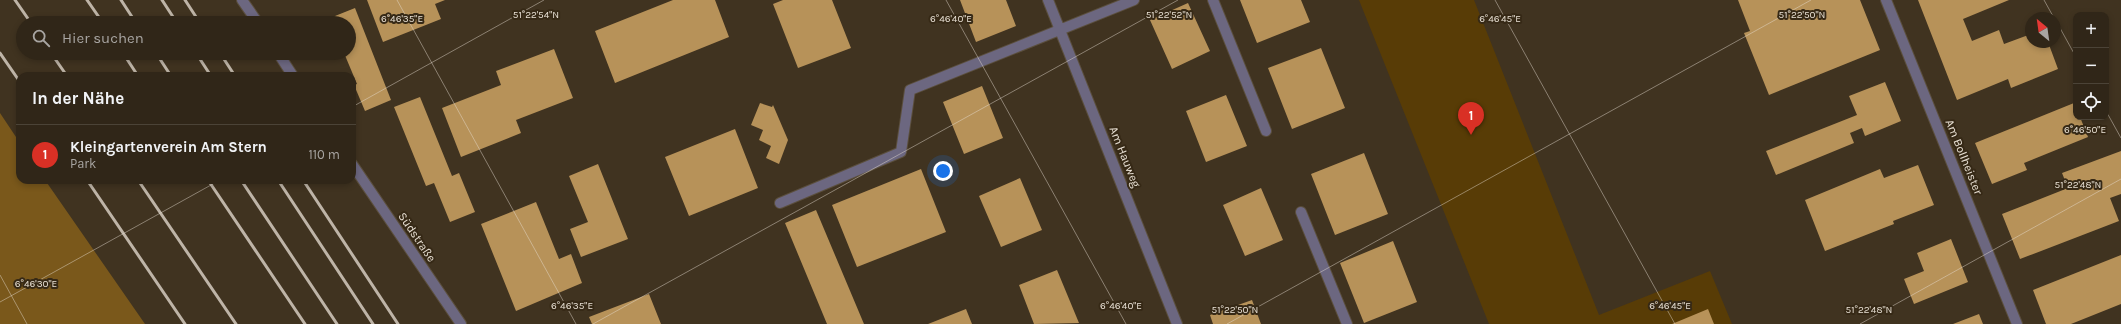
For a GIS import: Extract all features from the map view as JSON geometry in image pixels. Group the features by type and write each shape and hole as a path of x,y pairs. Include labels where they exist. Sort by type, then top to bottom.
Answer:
{"street":[{"path":"242,0 253,16"},
{"name":"Am Hauweg","path":"1048,0 1177,324"},
{"path":"780,203 901,152 910,90 1134,0"},
{"path":"1213,0 1266,131"},
{"name":"Am Bollheister","path":"1886,0 2017,324"},
{"path":"283,60 290,72"},
{"name":"Südstraße","path":"356,170 461,324"},
{"path":"1301,212 1347,324"}],"shaded area":[{"path":"1359,0 1474,0 1599,315 1710,271 1732,324 1489,324"},
{"path":"0,113 16,137 16,184 48,184 145,324 0,324"}],"building":[{"path":"367,0 445,0 435,4 441,19 383,42"},
{"path":"673,0 715,0 729,37 615,83 595,31"},
{"path":"783,0 832,0 851,48 798,68 773,4"},
{"path":"960,0 1006,0 1016,26 976,42"},
{"path":"1240,0 1301,0 1310,22 1257,43"},
{"path":"1738,0 1860,0 1880,50 1769,95 1744,33 1750,31"},
{"path":"1918,0 2009,0 1963,19 1972,41 1999,30 2004,44 2025,36 2025,48 2050,48 2058,69 2011,88 2008,79 1957,100"},
{"path":"1188,3 1210,51 1172,69 1150,20"},
{"path":"355,8 391,100 365,111 356,90 356,72 352,72 347,60 356,60 356,16 335,16"},
{"path":"1321,48 1345,108 1292,129 1268,68"},
{"path":"554,49 573,98 516,120 521,133 461,157 442,108 501,85 496,71"},
{"path":"1885,82 1901,121 1865,136 1862,128 1850,133 1854,143 1776,175 1766,151 1857,115 1849,96"},
{"path":"982,86 1003,138 964,154 943,102"},
{"path":"1226,95 1247,146 1206,162 1186,111"},
{"path":"420,97 452,176 459,173 475,212 450,222 434,183 426,186 394,107"},
{"path":"760,103 772,107 773,105 788,140 779,164 766,158 771,146 759,140 763,130 751,125"},
{"path":"2073,103 2073,120 2081,120 2088,137 2024,163 2027,170 1992,184 1975,143"},
{"path":"735,129 758,188 689,216 665,157"},
{"path":"2121,151 2121,194 2110,198 2119,221 2020,259 2002,214 2068,188 2062,173"},
{"path":"1364,153 1388,214 1335,235 1311,174"},
{"path":"598,164 628,239 581,257 570,229 588,222 569,176"},
{"path":"1918,165 1934,205 1893,221 1894,224 1825,251 1805,200 1880,169 1884,178"},
{"path":"921,169 946,232 857,267 832,205"},
{"path":"1020,178 1042,230 1001,247 979,196"},
{"path":"1261,188 1283,240 1245,256 1223,205"},
{"path":"536,202 559,259 571,254 582,283 516,311 481,224"},
{"path":"816,210 864,324 827,324 785,223"},
{"path":"1951,239 1968,282 1914,304 1904,279 1924,271 1917,253"},
{"path":"1393,241 1417,302 1364,323 1340,263"},
{"path":"2121,255 2121,304 2071,324 2046,324 2033,290"},
{"path":"1057,270 1079,323 1034,324 1019,285"},
{"path":"649,294 661,324 592,324 589,317"},
{"path":"1252,300 1261,324 1213,324 1210,315"},
{"path":"966,309 972,324 928,324"},
{"path":"1708,309 1714,324 1672,324"},
{"path":"1979,314 1983,324 1953,324"}],"railway":[{"path":"15,0 26,16"},
{"path":"87,0 98,16"},
{"path":"121,0 131,16"},
{"path":"162,0 172,16"},
{"path":"185,0 195,16"},
{"path":"0,53 16,76"},
{"path":"56,60 64,72"},
{"path":"128,60 135,72"},
{"path":"161,60 168,72"},
{"path":"201,60 208,72"},
{"path":"225,60 232,72"},
{"path":"90,184 185,324"},
{"path":"141,184 236,324"},
{"path":"211,184 305,324"},
{"path":"244,184 337,324"},
{"path":"281,184 373,324"},
{"path":"306,184 398,324"}],"place":[{"name":"Kleingartenverein Am Stern","path":"1471,135"}]}
